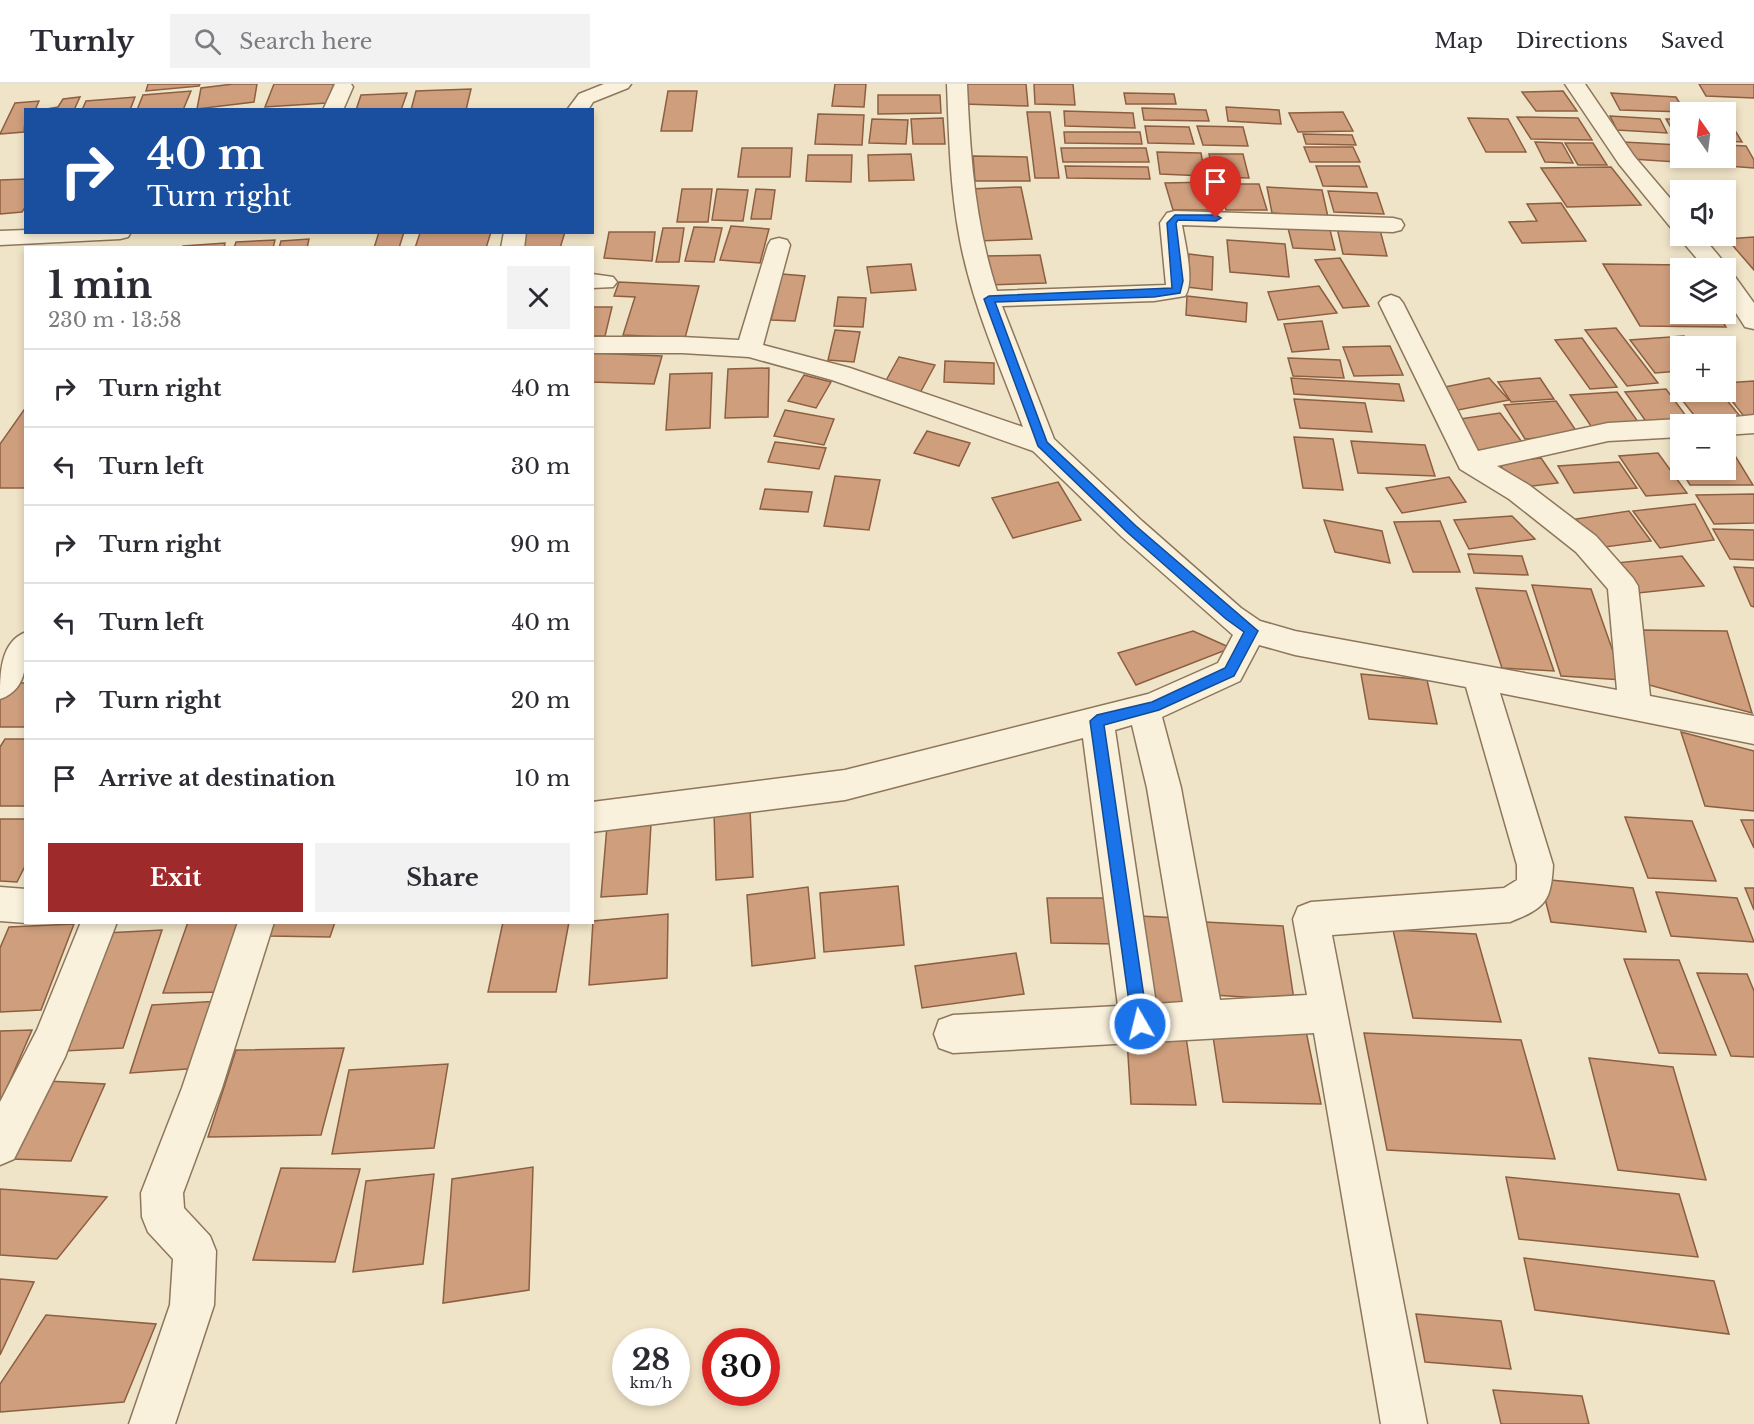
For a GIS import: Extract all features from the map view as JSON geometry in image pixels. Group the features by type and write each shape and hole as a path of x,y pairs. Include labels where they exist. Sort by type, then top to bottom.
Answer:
{"street":[{"path":"578,108 586,98 621,84"},
{"path":"957,84 960,164 971,240 984,289 1042,444"},
{"path":"1575,84 1626,160 1670,212"},
{"path":"334,108 343,87"},
{"path":"989,299 1154,294 1177,291 1178,281 1171,223 1175,218 1393,225"},
{"path":"3,242 97,234"},
{"path":"749,349 779,245"},
{"path":"1699,246 1709,258"},
{"path":"1736,295 1754,321"},
{"path":"1391,303 1470,462 1519,492 1586,544 1623,586 1635,708"},
{"path":"594,345 682,345 749,349 841,374 1042,444 1132,530 1230,616 1251,631 1295,643 1479,676 1754,730"},
{"path":"1736,425 1754,424"},
{"path":"1470,462 1608,432 1670,429"},
{"path":"594,817 845,786 1144,709 1229,672 1251,631"},
{"path":"0,687 24,647"},
{"path":"1404,1424 1311,919 1510,905 1534,889 1535,865 1479,676"},
{"path":"1144,709 1164,788 1206,1020"},
{"path":"1097,721 1140,1024"},
{"path":"0,904 24,906"},
{"path":"0,1145 51,1043 98,924"},
{"path":"152,1424 192,1305 195,1251 163,1217 162,1193 202,1088 255,924"},
{"path":"953,1034 1330,1013"}],"building":[{"path":"148,84 200,84 199,86 146,91"},
{"path":"257,84 254,102 197,108 201,88"},
{"path":"274,84 334,84 327,103 265,107"},
{"path":"835,84 866,84 864,107 832,106"},
{"path":"963,84 1026,84 1028,106 963,104"},
{"path":"1034,84 1073,84 1075,105 1035,104"},
{"path":"1699,84 1754,84 1754,98 1706,96"},
{"path":"471,89 466,108 412,108 416,91"},
{"path":"191,91 184,108 138,108 143,95"},
{"path":"668,91 697,91 692,131 661,131"},
{"path":"1563,91 1577,111 1536,111 1522,92"},
{"path":"407,93 402,108 357,108 361,95"},
{"path":"1124,93 1174,94 1176,104 1126,104"},
{"path":"1611,93 1676,97 1679,102 1670,102 1670,112 1620,110"},
{"path":"878,95 940,95 941,113 878,114"},
{"path":"80,97 75,108 52,108 58,107 63,99"},
{"path":"135,97 131,108 83,108 86,101"},
{"path":"39,101 36,108 24,108 24,132 0,134 15,103"},
{"path":"1226,107 1279,110 1281,124 1228,121"},
{"path":"1142,108 1206,110 1209,121 1144,120"},
{"path":"1064,111 1133,113 1135,128 1065,126"},
{"path":"1027,112 1050,112 1059,178 1035,178"},
{"path":"1343,112 1353,131 1298,132 1289,113"},
{"path":"818,114 864,115 862,145 815,144"},
{"path":"1610,116 1660,119 1667,133 1617,130"},
{"path":"1517,117 1578,118 1592,140 1531,139"},
{"path":"943,118 945,144 913,144 911,119"},
{"path":"1468,118 1508,119 1526,152 1486,152"},
{"path":"872,119 908,120 906,144 869,143"},
{"path":"1145,126 1189,127 1194,144 1148,143"},
{"path":"1197,126 1243,127 1248,146 1203,145"},
{"path":"1064,132 1140,132 1142,144 1065,143"},
{"path":"1736,132 1742,142 1736,142"},
{"path":"1303,134 1352,135 1356,145 1306,144"},
{"path":"1535,142 1562,143 1573,163 1545,162"},
{"path":"1623,142 1670,144 1670,162 1632,159"},
{"path":"1565,143 1593,143 1607,165 1578,165"},
{"path":"1736,146 1746,146 1754,160 1754,168 1736,167"},
{"path":"1304,147 1353,147 1360,162 1310,162"},
{"path":"742,148 792,148 790,177 738,177"},
{"path":"1061,148 1146,148 1149,162 1063,162"},
{"path":"1157,152 1201,153 1205,176 1160,174"},
{"path":"911,154 914,180 869,181 868,155"},
{"path":"1209,154 1243,154 1249,178 1215,177"},
{"path":"808,155 852,155 851,182 806,181"},
{"path":"973,156 1027,157 1030,181 975,181"},
{"path":"1065,166 1148,167 1150,179 1067,178"},
{"path":"1316,166 1359,166 1367,187 1323,186"},
{"path":"1611,167 1641,205 1567,207 1541,168"},
{"path":"24,179 24,209 22,212 0,214 0,180"},
{"path":"1211,182 1220,210 1173,210 1165,183"},
{"path":"1219,184 1259,184 1267,210 1226,210"},
{"path":"1021,187 1032,239 978,241 969,189"},
{"path":"1267,187 1322,190 1328,217 1272,213"},
{"path":"682,189 712,189 708,222 677,222"},
{"path":"717,189 748,190 743,221 712,220"},
{"path":"756,189 775,190 771,219 751,219"},
{"path":"1328,191 1377,193 1384,214 1334,212"},
{"path":"1561,203 1586,241 1522,243 1509,222 1537,221 1527,204"},
{"path":"1287,224 1329,226 1335,250 1293,248"},
{"path":"731,226 769,229 760,263 720,260"},
{"path":"694,227 722,228 714,262 685,261"},
{"path":"663,228 684,228 679,262 656,262"},
{"path":"1337,228 1380,230 1387,256 1343,254"},
{"path":"609,232 655,232 652,261 604,258"},
{"path":"378,234 403,234 400,246 375,246"},
{"path":"420,234 490,234 487,246 416,246"},
{"path":"524,234 564,234 561,246 520,246"},
{"path":"1754,237 1754,270 1733,246 1736,246 1736,238"},
{"path":"309,239 307,246 280,246 281,241"},
{"path":"275,240 274,246 235,246 236,242"},
{"path":"1227,240 1285,244 1289,277 1230,272"},
{"path":"225,243 224,246 183,246"},
{"path":"1189,254 1213,257 1212,290 1187,287"},
{"path":"1040,255 1046,283 987,285 983,256"},
{"path":"1340,258 1369,306 1343,308 1315,260"},
{"path":"911,264 916,290 871,293 867,267"},
{"path":"1603,264 1670,265 1670,324 1724,324 1726,327 1640,326"},
{"path":"782,274 805,276 795,321 771,320"},
{"path":"619,282 699,286 685,338 623,335 635,297 614,296"},
{"path":"1319,286 1337,313 1278,320 1268,292"},
{"path":"1187,296 1247,303 1246,322 1186,315"},
{"path":"838,297 866,298 863,327 834,326"},
{"path":"594,307 612,307 605,336 594,336"},
{"path":"1322,321 1329,349 1292,352 1284,324"},
{"path":"1616,328 1658,383 1627,386 1585,330"},
{"path":"835,330 860,332 854,362 828,360"},
{"path":"1670,337 1670,372 1655,373 1630,340"},
{"path":"1582,338 1617,387 1590,389 1555,340"},
{"path":"1390,346 1403,375 1354,376 1343,347"},
{"path":"594,353 662,356 654,384 594,382"},
{"path":"899,357 935,365 919,395 883,386"},
{"path":"1288,358 1340,360 1344,378 1293,376"},
{"path":"945,361 994,363 994,384 944,382"},
{"path":"769,368 768,417 725,418 728,369"},
{"path":"712,373 710,428 666,430 670,374"},
{"path":"804,375 831,382 816,408 788,401"},
{"path":"1291,378 1399,384 1404,401 1294,394"},
{"path":"1489,378 1509,400 1458,410 1440,388"},
{"path":"1540,378 1554,399 1511,402 1498,382"},
{"path":"1754,381 1754,418 1746,419 1733,402 1736,402 1736,382"},
{"path":"1666,389 1670,394 1670,402 1676,402 1685,414 1670,414 1670,426 1650,427 1625,392"},
{"path":"1617,392 1641,426 1593,429 1570,395"},
{"path":"1294,399 1365,403 1372,432 1300,428"},
{"path":"1556,401 1579,435 1525,439 1504,405"},
{"path":"1684,402 1728,402 1745,422 1736,422 1736,414 1693,414"},
{"path":"24,410 24,488 0,488 0,444"},
{"path":"785,410 834,419 824,445 774,436"},
{"path":"1500,413 1525,446 1477,453 1453,420"},
{"path":"927,431 970,443 959,466 914,453"},
{"path":"1294,437 1333,439 1343,490 1303,488"},
{"path":"1351,441 1425,445 1435,476 1358,473"},
{"path":"775,442 826,448 819,469 768,462"},
{"path":"1658,453 1670,470 1670,480 1678,480 1687,493 1646,496 1619,456"},
{"path":"1736,457 1753,485 1690,485 1687,480 1736,480"},
{"path":"1541,458 1558,483 1515,488 1499,463"},
{"path":"1619,462 1637,488 1574,493 1558,466"},
{"path":"835,476 880,480 869,530 824,526"},
{"path":"1449,477 1466,502 1402,513 1386,488"},
{"path":"1058,482 1081,520 1013,538 992,498"},
{"path":"765,489 812,492 808,512 760,509"},
{"path":"1754,494 1754,523 1714,524 1696,495"},
{"path":"1695,504 1714,540 1660,548 1633,511"},
{"path":"1629,511 1651,541 1597,548 1576,519"},
{"path":"1512,516 1535,539 1469,549 1454,520"},
{"path":"1324,520 1382,531 1390,563 1335,552"},
{"path":"1440,521 1460,572 1413,572 1394,522"},
{"path":"1713,529 1754,530 1754,560 1730,559"},
{"path":"1468,554 1522,556 1528,575 1474,573"},
{"path":"1682,556 1704,586 1638,593 1616,563"},
{"path":"1734,567 1754,568 1754,607 1751,606"},
{"path":"1532,585 1591,589 1623,680 1561,676"},
{"path":"1476,588 1526,591 1554,671 1502,668"},
{"path":"1641,630 1727,631 1752,713 1638,682"},
{"path":"1193,631 1231,648 1136,685 1118,653"},
{"path":"1361,674 1427,680 1437,724 1369,719"},
{"path":"10,683 24,683 24,727 0,727 0,700"},
{"path":"1681,732 1754,751 1754,811 1705,806"},
{"path":"5,739 24,739 24,806 0,806 0,747"},
{"path":"750,809 753,877 716,880 714,812"},
{"path":"1625,817 1692,821 1716,881 1648,878"},
{"path":"0,819 24,819 24,868 17,882 0,881"},
{"path":"1741,820 1754,820 1754,848"},
{"path":"651,824 647,894 601,897 607,826"},
{"path":"1540,879 1633,888 1646,932 1551,922"},
{"path":"898,886 904,945 824,952 820,893"},
{"path":"808,887 815,958 752,966 747,895"},
{"path":"1745,888 1754,888 1754,910"},
{"path":"1656,892 1737,898 1754,942 1671,936"},
{"path":"1047,898 1114,898 1119,944 1051,943"},
{"path":"668,914 667,978 589,985 594,921"},
{"path":"1139,916 1180,918 1193,1005 1147,1003"},
{"path":"1205,922 1283,926 1294,1000 1213,995"},
{"path":"74,924 41,1010 0,1012 0,948 9,927"},
{"path":"187,924 249,924 229,992 163,993"},
{"path":"272,924 334,924 330,937 268,936"},
{"path":"503,924 569,924 556,992 488,992"},
{"path":"162,930 123,1048 64,1051 105,933"},
{"path":"1393,930 1476,934 1501,1022 1413,1018"},
{"path":"1016,953 1024,994 922,1008 915,966"},
{"path":"1624,959 1679,960 1716,1055 1659,1053"},
{"path":"1697,973 1747,974 1754,991 1754,1057 1731,1056"},
{"path":"220,1001 201,1068 130,1073 152,1005"},
{"path":"32,1030 0,1104 0,1031"},
{"path":"1212,1030 1306,1031 1321,1104 1223,1102"},
{"path":"1364,1033 1521,1040 1555,1159 1387,1150"},
{"path":"1186,1037 1196,1105 1131,1104 1127,1039"},
{"path":"344,1048 321,1135 208,1137 236,1050"},
{"path":"1589,1058 1673,1067 1706,1180 1618,1170"},
{"path":"448,1064 434,1148 332,1154 349,1070"},
{"path":"47,1081 105,1084 71,1161 11,1159"},
{"path":"533,1167 529,1290 443,1303 452,1179"},
{"path":"281,1168 360,1169 335,1262 253,1260"},
{"path":"434,1174 423,1264 353,1272 366,1181"},
{"path":"1506,1177 1679,1194 1698,1257 1519,1239"},
{"path":"0,1189 107,1197 57,1259 0,1255"},
{"path":"1524,1258 1714,1281 1729,1334 1535,1310"},
{"path":"0,1279 34,1282 0,1355"},
{"path":"1416,1314 1501,1321 1511,1369 1425,1362"},
{"path":"46,1315 156,1324 124,1402 0,1412 0,1384"},
{"path":"1493,1390 1582,1396 1589,1424 1501,1424"}],"route":[{"path":"1140,1024 1097,721 1154,706 1229,672 1251,631 1230,616 1132,530 1042,444 989,299 1154,294 1177,291 1178,281 1171,223 1175,218 1216,218"}]}
